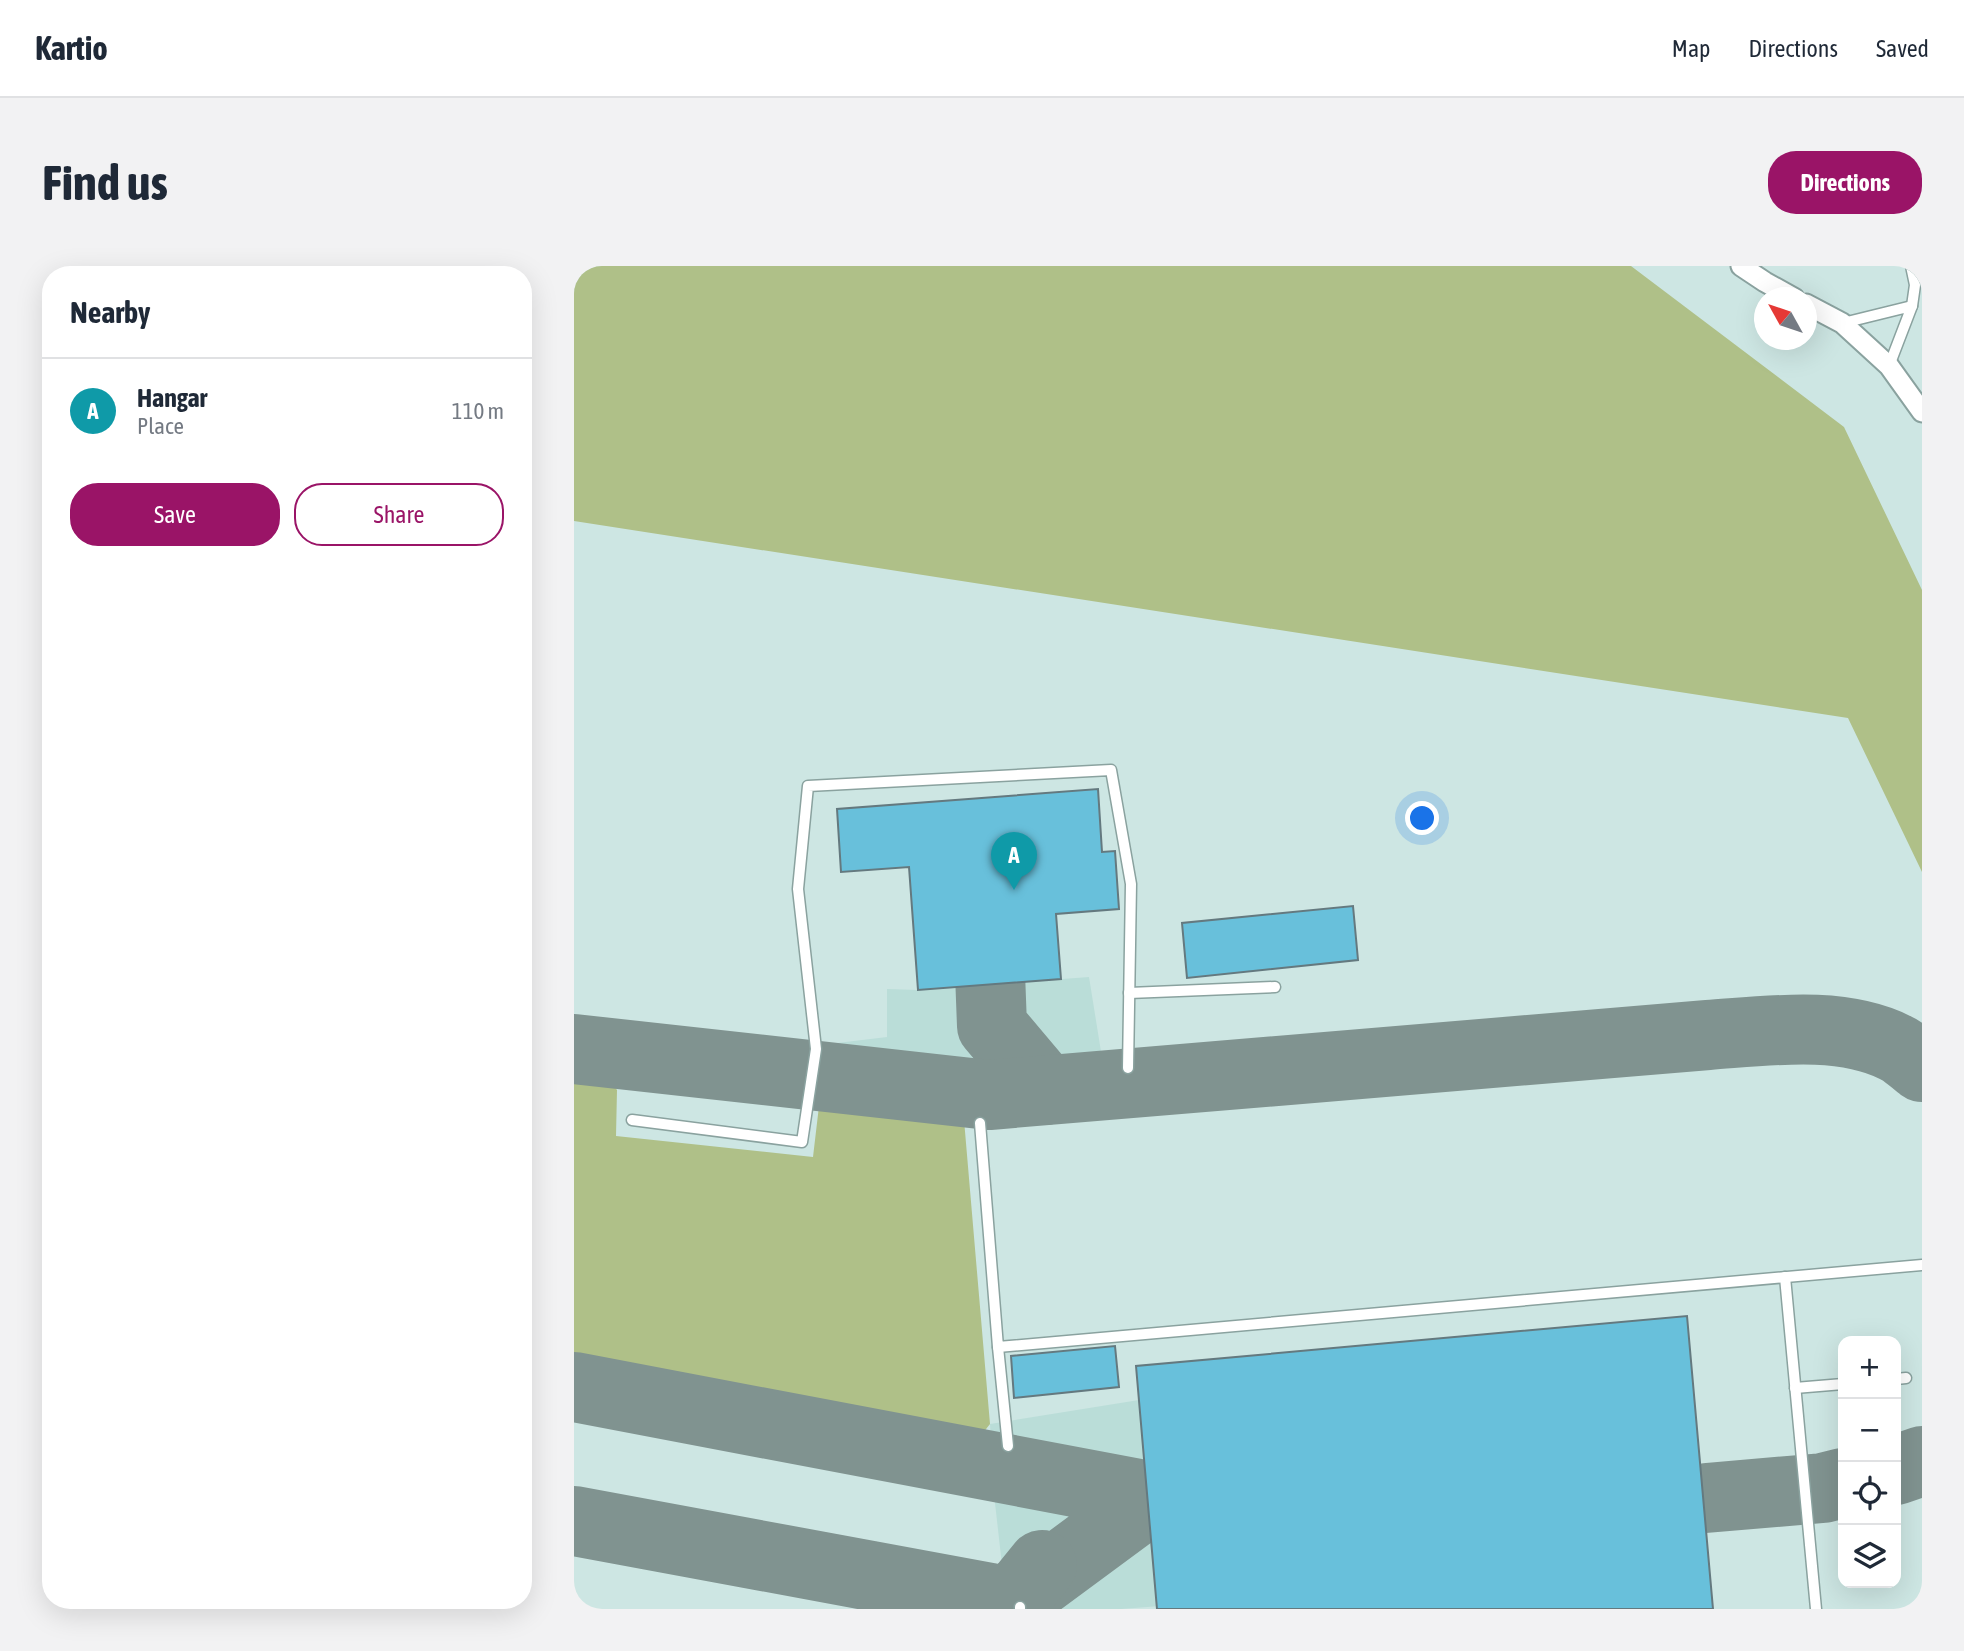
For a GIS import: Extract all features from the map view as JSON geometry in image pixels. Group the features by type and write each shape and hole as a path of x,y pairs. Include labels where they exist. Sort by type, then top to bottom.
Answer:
{"street":[{"path":"1741,266 1774,287"},
{"path":"1817,309 1842,323 1889,366 1922,412"}],"lane":[{"path":"1889,366 1912,306 1915,285 1911,266"},
{"path":"1842,323 1912,306"},
{"path":"632,1120 802,1142 816,1049 799,889 808,786 1111,770 1131,884 1128,1068"},
{"path":"1129,993 1275,987"},
{"path":"980,1123 1008,1446"},
{"path":"998,1347 1922,1265"},
{"path":"1785,1277 1816,1609"},
{"path":"1795,1388 1838,1384"}],"shaded area":[{"path":"1089,977 1103,1064 977,1074 828,1058 829,1044 887,1037 887,989 918,990"},
{"path":"1139,1400 1160,1606 1121,1609 1007,1609 995,1503 990,1424"}],"green space":[{"path":"574,266 1631,266 1844,427 1922,590 1922,872 1848,718 574,521"},
{"path":"574,1065 601,1069 617,1090 616,1136 813,1157 819,1106 838,1090 963,1108 990,1424 972,1447 574,1370"}],"building":[{"path":"1098,789 1102,852 1115,851 1119,909 1056,914 1061,979 918,990 909,867 841,872 837,809"},
{"path":"1353,906 1358,960 1187,978 1182,923"},
{"path":"1687,1316 1713,1609 1157,1609 1136,1366"},
{"path":"1115,1346 1119,1387 1014,1398 1011,1356"}],"taxiway":[{"path":"990,973 992,1026 1046,1090"},
{"path":"574,1049 989,1095 1779,1030 1828,1031 1875,1039 1899,1050 1922,1067"},
{"path":"574,1387 1154,1497 1012,1602"},
{"path":"1901,1468 1922,1461"},
{"path":"1706,1498 1823,1488 1838,1484"},
{"path":"574,1521 1012,1602 1042,1565"}],"place":[{"name":"Hangar","path":"1014,890"}]}
